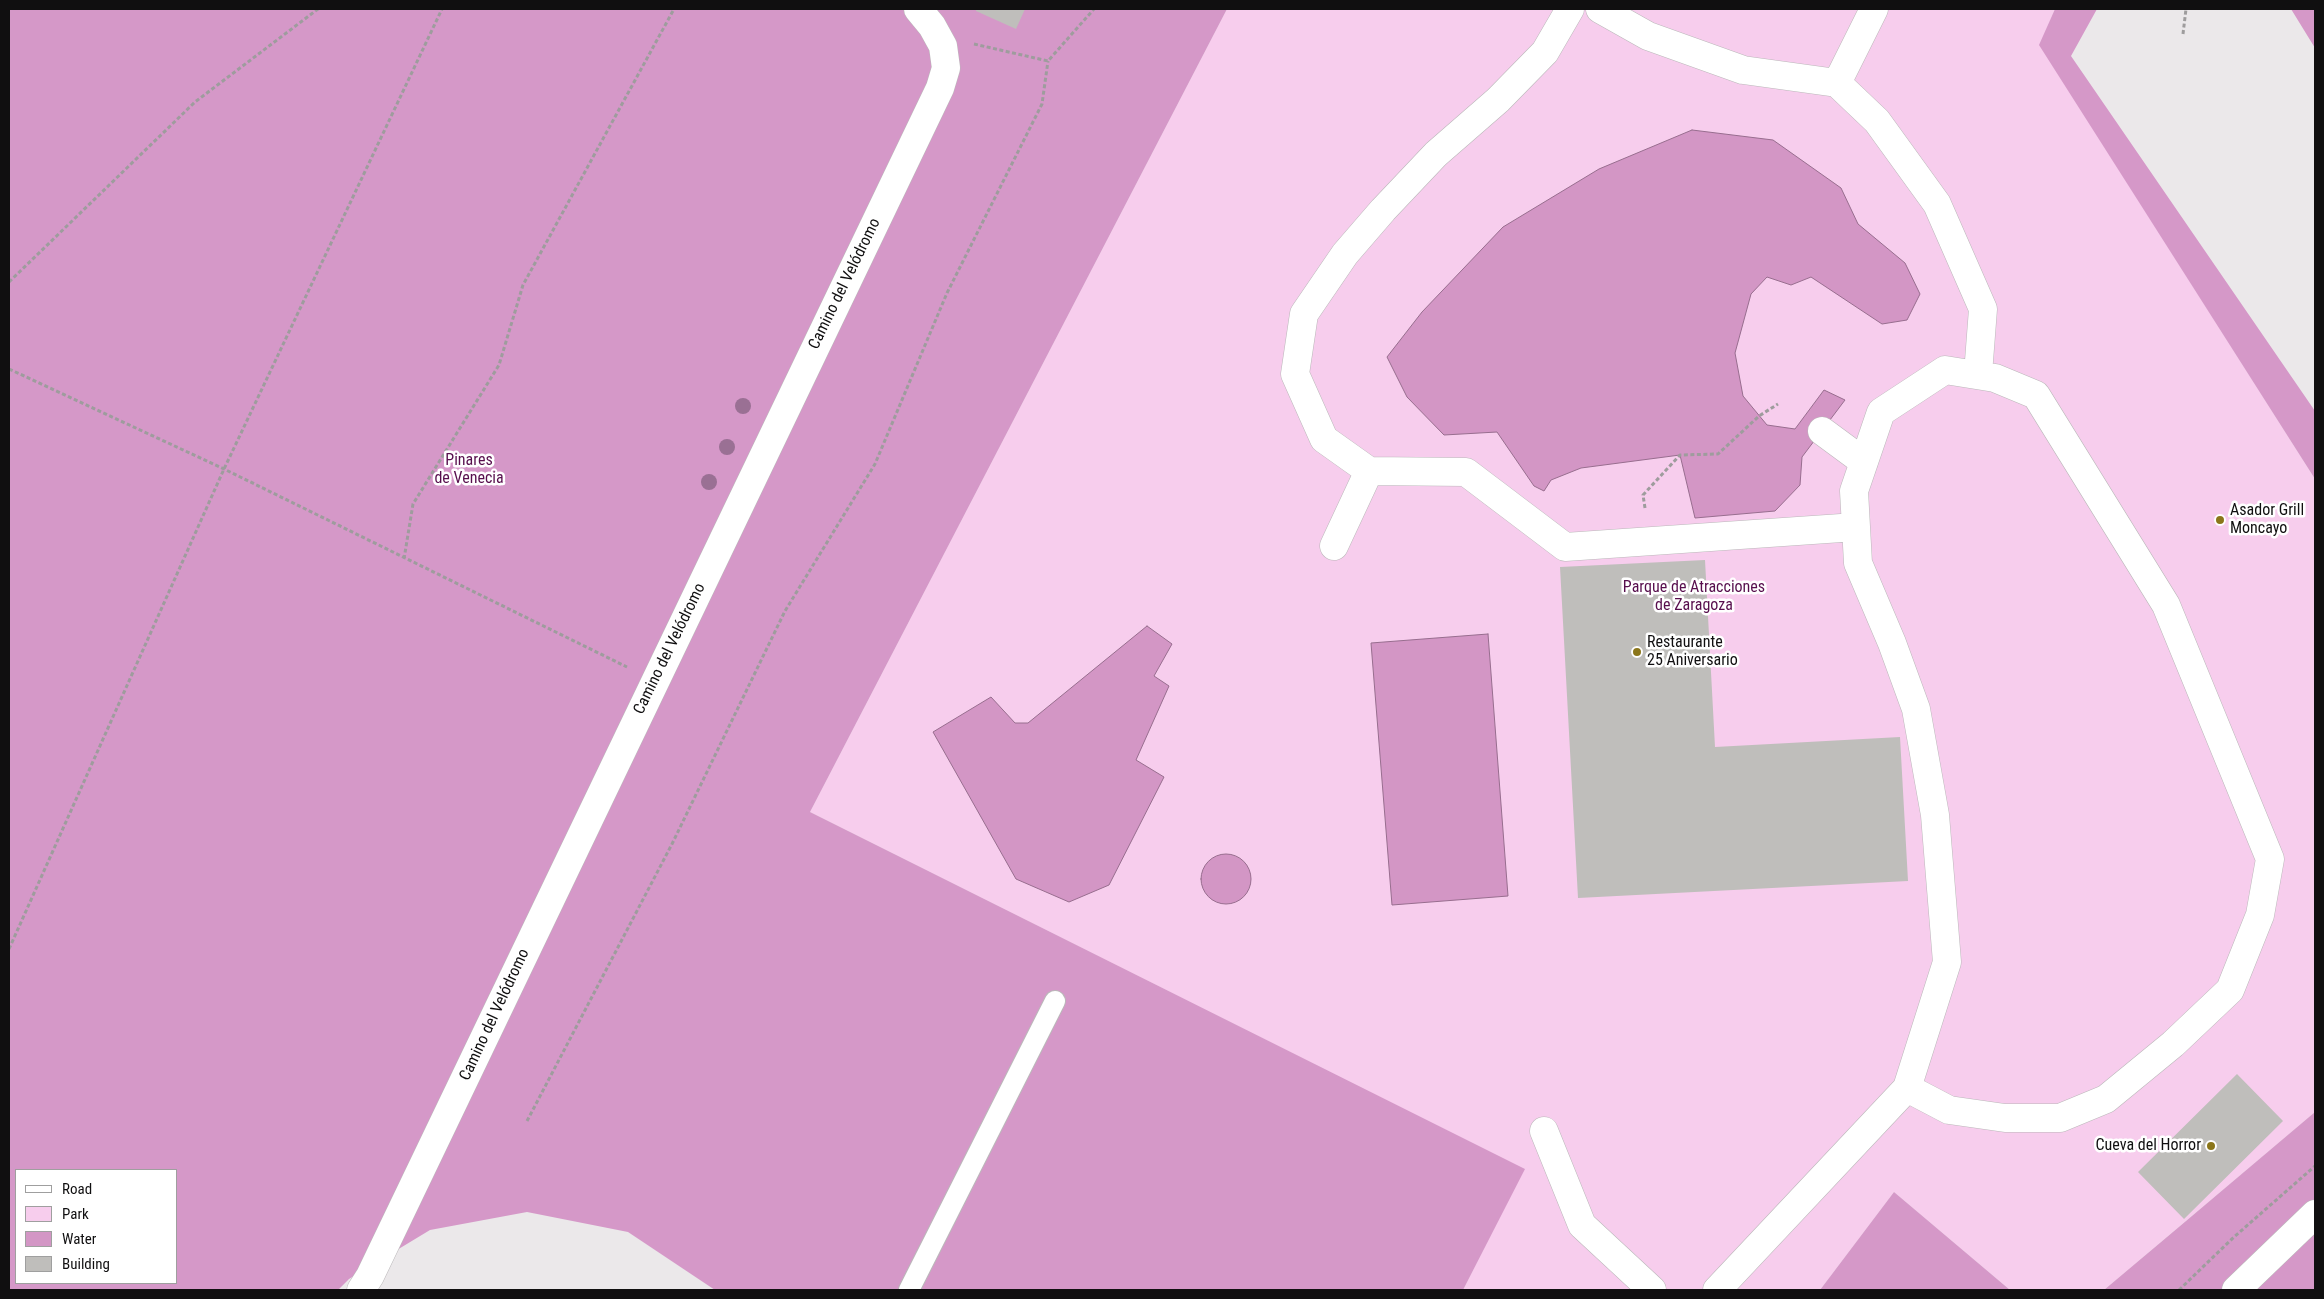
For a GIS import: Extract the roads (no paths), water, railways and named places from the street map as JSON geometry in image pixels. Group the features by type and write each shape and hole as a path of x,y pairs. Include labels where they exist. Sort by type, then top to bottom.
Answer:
{"street":[{"name":"Camino del Velódromo","path":"368,1286 655,680 940,88 946,68 946,56 938,35 918,9"},
{"path":"1570,9 1545,52 1498,100 1436,154 1383,210 1345,254 1304,314 1295,374 1324,439 1368,471 1466,472 1565,547 1856,527"},
{"path":"1600,9 1648,36 1743,70 1837,83 1877,121 1937,204 1983,308 1978,374"},
{"path":"1837,83 1874,9"},
{"path":"1717,1290 1907,1088 1947,962 1936,815 1916,709 1892,643 1858,563 1854,491 1881,412 1945,370 1995,378 2036,395 2166,605 2270,859 2260,914 2230,990 2173,1044 2106,1099 2060,1118 2005,1118 1949,1110 1907,1088"},
{"path":"1822,431 1864,462"},
{"path":"1334,546 1368,471"},
{"path":"1544,1131 1582,1225 1652,1290"},
{"path":"2236,1290 2315,1214"}],"lane":[{"path":"909,1290 1055,1001"}],"water":[{"path":"1692,130 1773,140 1841,188 1858,224 1905,263 1920,294 1907,320 1882,324 1811,277 1791,285 1767,277 1751,294 1735,353 1743,396 1767,425 1795,429 1824,390 1845,400 1802,457 1800,485 1775,511 1695,518 1680,455 1581,468 1551,480 1544,491 1534,486 1497,432 1444,435 1407,397 1387,357 1422,312 1503,227 1599,169"},
{"path":"1147,626 1172,644 1154,676 1169,686 1136,760 1164,777 1109,885 1069,902 1016,879 933,732 991,697 1015,723 1028,723"},
{"path":"1488,634 1508,896 1392,905 1371,643"},
{"path":"1226,854 1240,858 1247,865 1251,879 1247,893 1240,900 1226,904 1212,900 1205,893 1201,879 1205,865 1212,858"}],"place":[{"name":"Asador Grill Moncayo","path":"2220,520"},
{"name":"Restaurante 25 Aniversario","path":"1637,652"},
{"name":"Cueva del Horror","path":"2211,1146"}],"park label":[{"name":"Pinares de Venecia","path":"469,470"},
{"name":"Parque de Atracciones de Zaragoza","path":"1694,597"}]}
